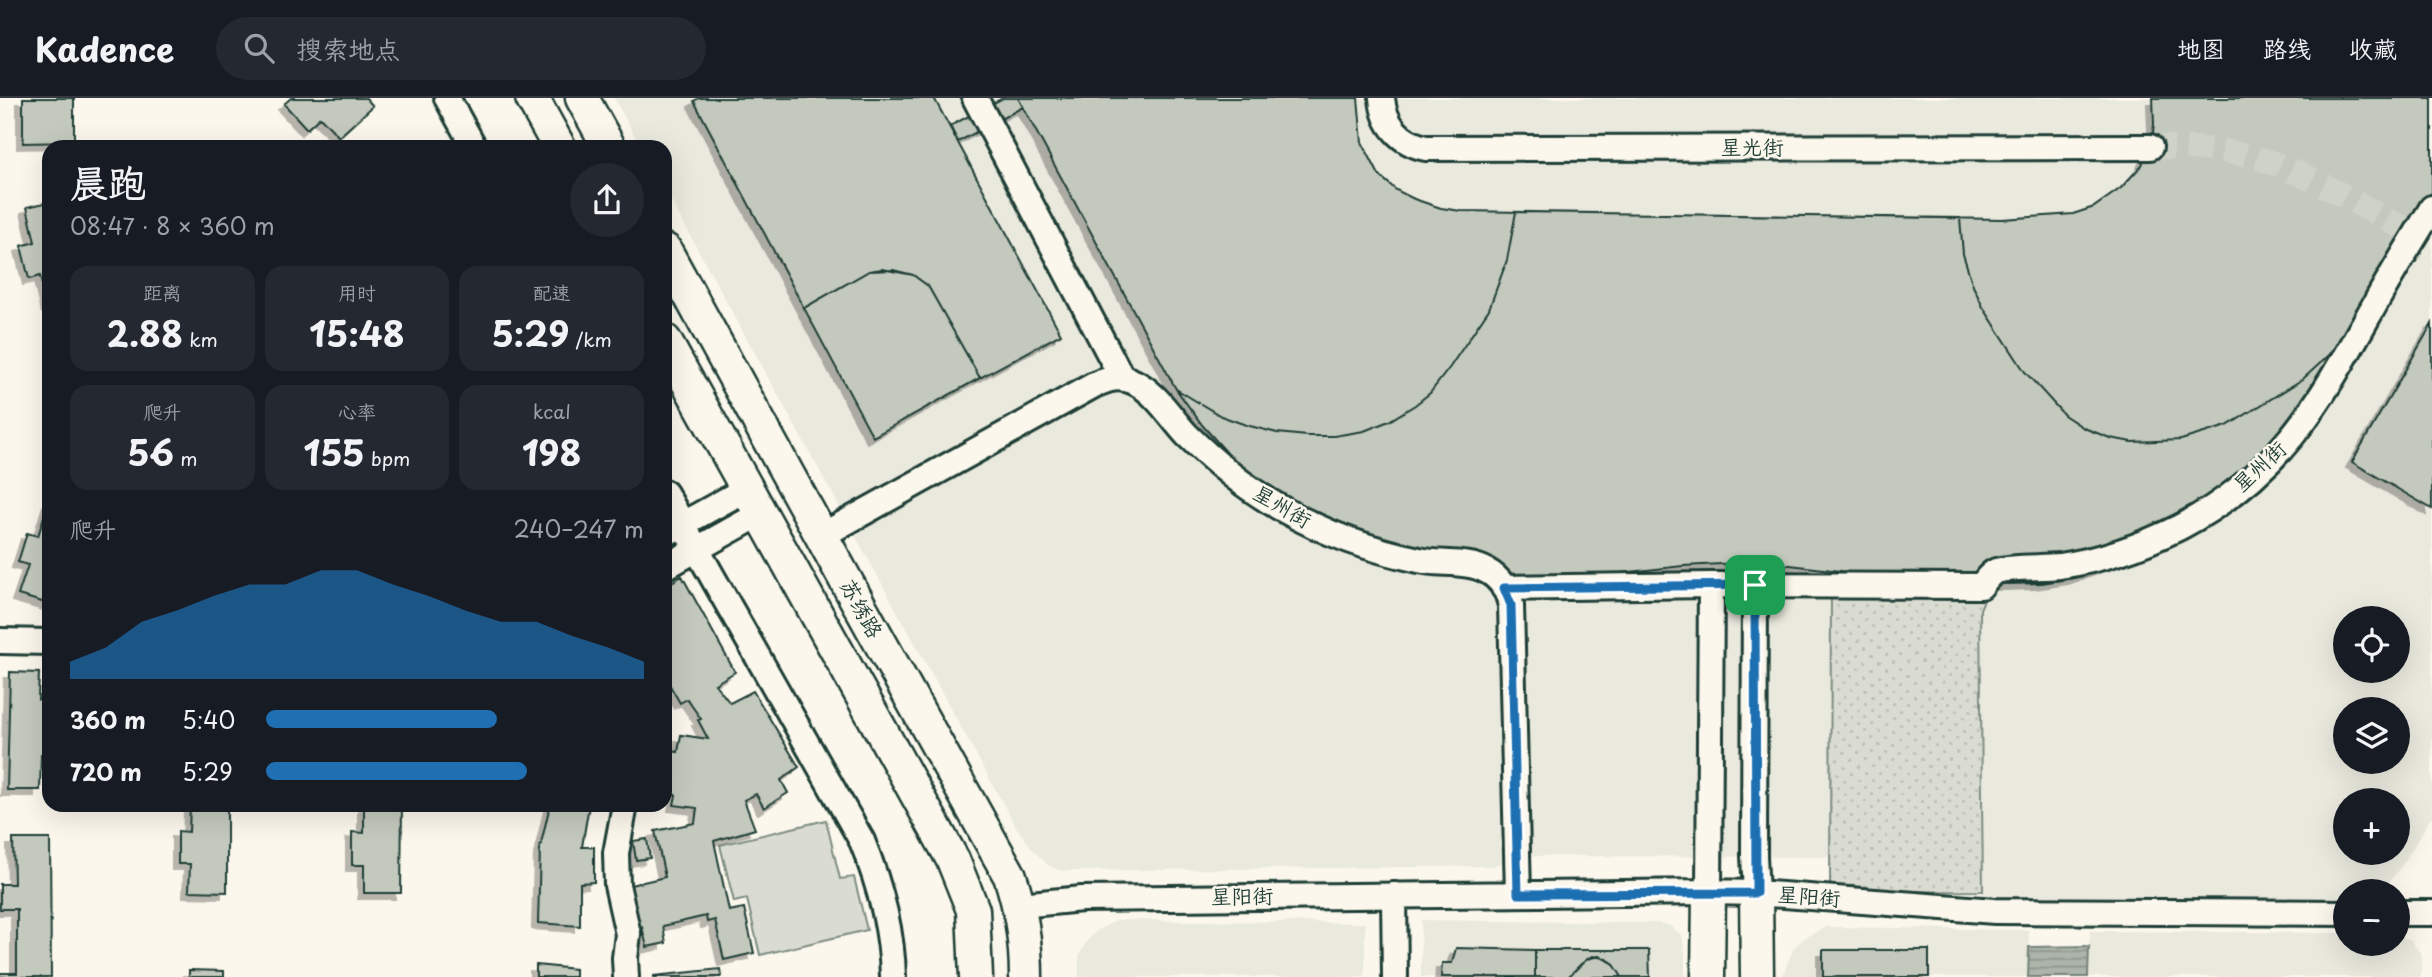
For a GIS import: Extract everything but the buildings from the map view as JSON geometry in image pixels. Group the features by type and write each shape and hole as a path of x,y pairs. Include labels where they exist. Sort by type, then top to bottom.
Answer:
{"main road":[{"path":"532,98 555,140"},
{"path":"582,98 605,140"},
{"name":"苏绣路","path":"672,263 821,536 995,845 1020,905 1026,977"},
{"name":"苏绣路","path":"672,354 953,860 973,910 976,977"},
{"path":"1709,892 1709,977"},
{"path":"1756,893 1757,977"}],"street":[{"path":"447,98 470,140"},
{"path":"821,536 1094,385 1110,378 1122,378 975,98"},
{"name":"星光街","path":"1382,98 1384,114 1394,130 1409,142 1426,148 2150,147"},
{"name":"星州街","path":"1755,585 1982,586 1992,573 2000,570 2061,566 2134,547 2202,514 2244,485 2281,450 2313,411 2420,238 2432,208"},
{"name":"星州街","path":"1122,378 1135,382 1147,391 1181,429 1219,464 1282,509 1328,532 1376,550 1426,562 1466,565 1485,570 1499,580 1504,588"},
{"path":"753,501 673,529 696,550 862,841 886,910 892,946 893,977"},
{"path":"672,563 696,550 753,501"},
{"path":"1709,892 1711,585"},
{"path":"1518,894 1511,605 1504,588 1711,585 1755,585 1756,893"},
{"path":"0,641 42,642"},
{"path":"624,812 617,853 617,885 628,934 626,977"},
{"name":"星阳街","path":"1020,905 1082,899 1709,892 1756,893 1995,911 2333,913"},
{"path":"1394,895 1395,977"},
{"path":"2410,913 2432,913"}],"shaded area":[{"path":"614,98 2432,98 2432,816 2410,852 2410,788 2333,788 2333,865 2402,865 2392,879 2333,879 2333,912 1983,912 1982,891 1830,892 1829,857 1522,856 1492,866 1069,871 1048,865 1016,827 672,203 672,140 637,140"},
{"path":"2002,585 1987,593 1980,609 1983,891 1830,892 1831,589"},
{"path":"826,820 840,879 854,877 867,930 760,955 747,899 734,902 720,845"},
{"path":"1117,920 1365,923 1365,977 1079,977 1079,957 1085,944 1096,931"},
{"path":"1421,920 1660,923 1670,926 1682,935 1685,977 1421,977"},
{"path":"1827,927 2029,930 2028,977 1782,977 1794,947 1807,936"},
{"path":"2090,931 2333,933 2333,956 2410,956 2410,941 2422,955 2421,977 2088,977"},
{"path":"2089,946 2088,977 2028,977 2029,947"}],"tunnel":[{"path":"2150,147 2206,149 2261,159 2318,183 2411,232"}],"route":[{"path":"1755,585 1756,893 1518,894 1511,605 1504,588 1755,585"}]}
